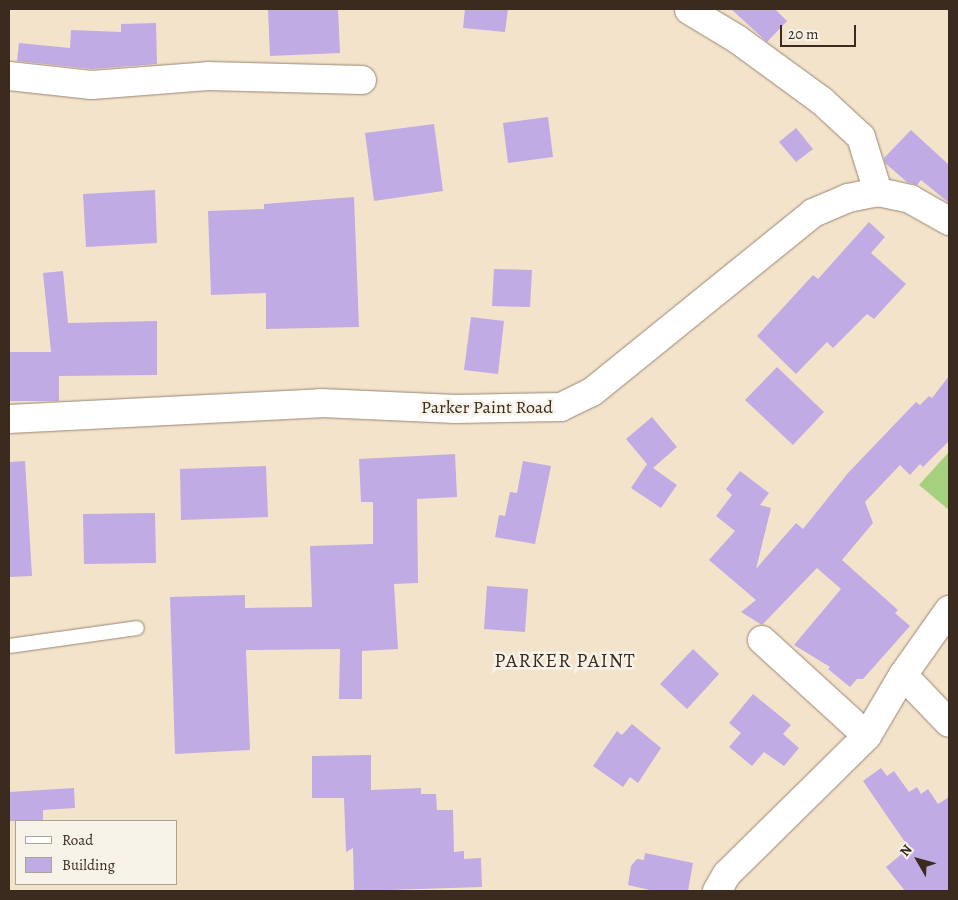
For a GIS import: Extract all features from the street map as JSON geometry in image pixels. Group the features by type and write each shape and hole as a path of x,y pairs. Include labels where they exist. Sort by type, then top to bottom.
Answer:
{"street":[{"path":"689,10 737,39 822,101 861,136 878,192"},
{"path":"9,76 92,86 208,76 362,80"},
{"name":"Parker Paint Road","path":"9,419 321,404 456,409 561,407 592,392 813,213 848,198 878,192 910,199 949,221"},
{"path":"717,891 727,874 867,736 903,675 949,610"},
{"path":"762,640 867,736"},
{"path":"903,675 949,722"}],"lane":[{"path":"9,646 137,628"}],"green space":[{"path":"949,452 949,510 919,485"}],"building":[{"path":"268,9 338,9 340,53 270,56"},
{"path":"465,9 508,9 505,32 463,28"},
{"path":"731,9 775,9 787,21 767,42"},
{"path":"156,23 157,64 92,69 17,61 19,43 70,48 71,30 121,32 121,24"},
{"path":"548,117 553,157 508,163 503,123"},
{"path":"434,124 443,191 374,201 365,133"},
{"path":"796,128 813,149 796,162 779,142"},
{"path":"911,130 949,165 949,203 921,180 917,185 907,182 885,163 884,158"},
{"path":"155,190 157,243 86,247 83,194"},
{"path":"354,197 359,327 266,329 266,293 211,295 208,211 264,209 264,204"},
{"path":"869,222 885,237 871,253 906,284 874,319 867,314 833,348 827,342 796,374 757,336 813,275 818,279"},
{"path":"494,269 532,270 530,307 492,306"},
{"path":"63,271 68,323 157,321 157,375 59,376 59,401 9,401 9,352 51,352 43,273"},
{"path":"471,317 504,321 498,374 464,370"},
{"path":"777,367 824,412 793,445 745,400"},
{"path":"949,376 949,441 923,467 920,464 910,475 900,465 865,502 873,523 842,560 898,610 895,613 910,626 863,679 857,679 850,687 828,669 830,667 794,645 841,589 817,568 762,625 741,612 756,600 709,560 735,531 716,516 732,495 726,489 740,471 769,493 760,505 771,508 756,569 796,523 803,529 848,473 916,402 920,405 929,396 932,398"},
{"path":"652,417 677,447 653,468 677,485 661,508 631,488 647,464 626,439"},
{"path":"455,454 457,497 417,499 418,583 394,584 398,649 362,651 362,699 339,699 340,649 246,650 250,750 175,754 170,597 245,595 245,608 312,607 310,546 373,544 373,502 361,502 359,459"},
{"path":"25,461 32,576 9,577 9,462"},
{"path":"523,461 551,466 535,544 495,537 499,515 505,516 510,492 517,493"},
{"path":"266,466 268,517 181,520 180,469"},
{"path":"155,513 156,563 84,564 83,514"},
{"path":"487,586 528,589 525,632 484,629"},
{"path":"693,649 719,674 687,709 660,684"},
{"path":"753,694 791,725 783,734 799,748 784,766 764,752 752,766 729,747 741,733 729,723"},
{"path":"632,724 661,748 638,783 630,777 623,787 593,766 617,731 622,735"},
{"path":"371,755 371,790 421,788 421,794 436,794 437,810 453,810 454,852 464,851 464,859 481,858 482,887 354,891 353,848 346,852 344,798 312,798 312,756"},
{"path":"881,768 887,776 894,771 909,792 917,787 921,794 928,789 938,804 949,797 949,891 905,891 886,867 909,848 863,781"},
{"path":"74,788 75,808 43,810 43,820 9,821 9,792"},
{"path":"645,853 693,863 688,891 654,891 628,885 631,866 637,859 644,860"}],"district":[{"name":"PARKER PAINT","path":"565,660"}]}
